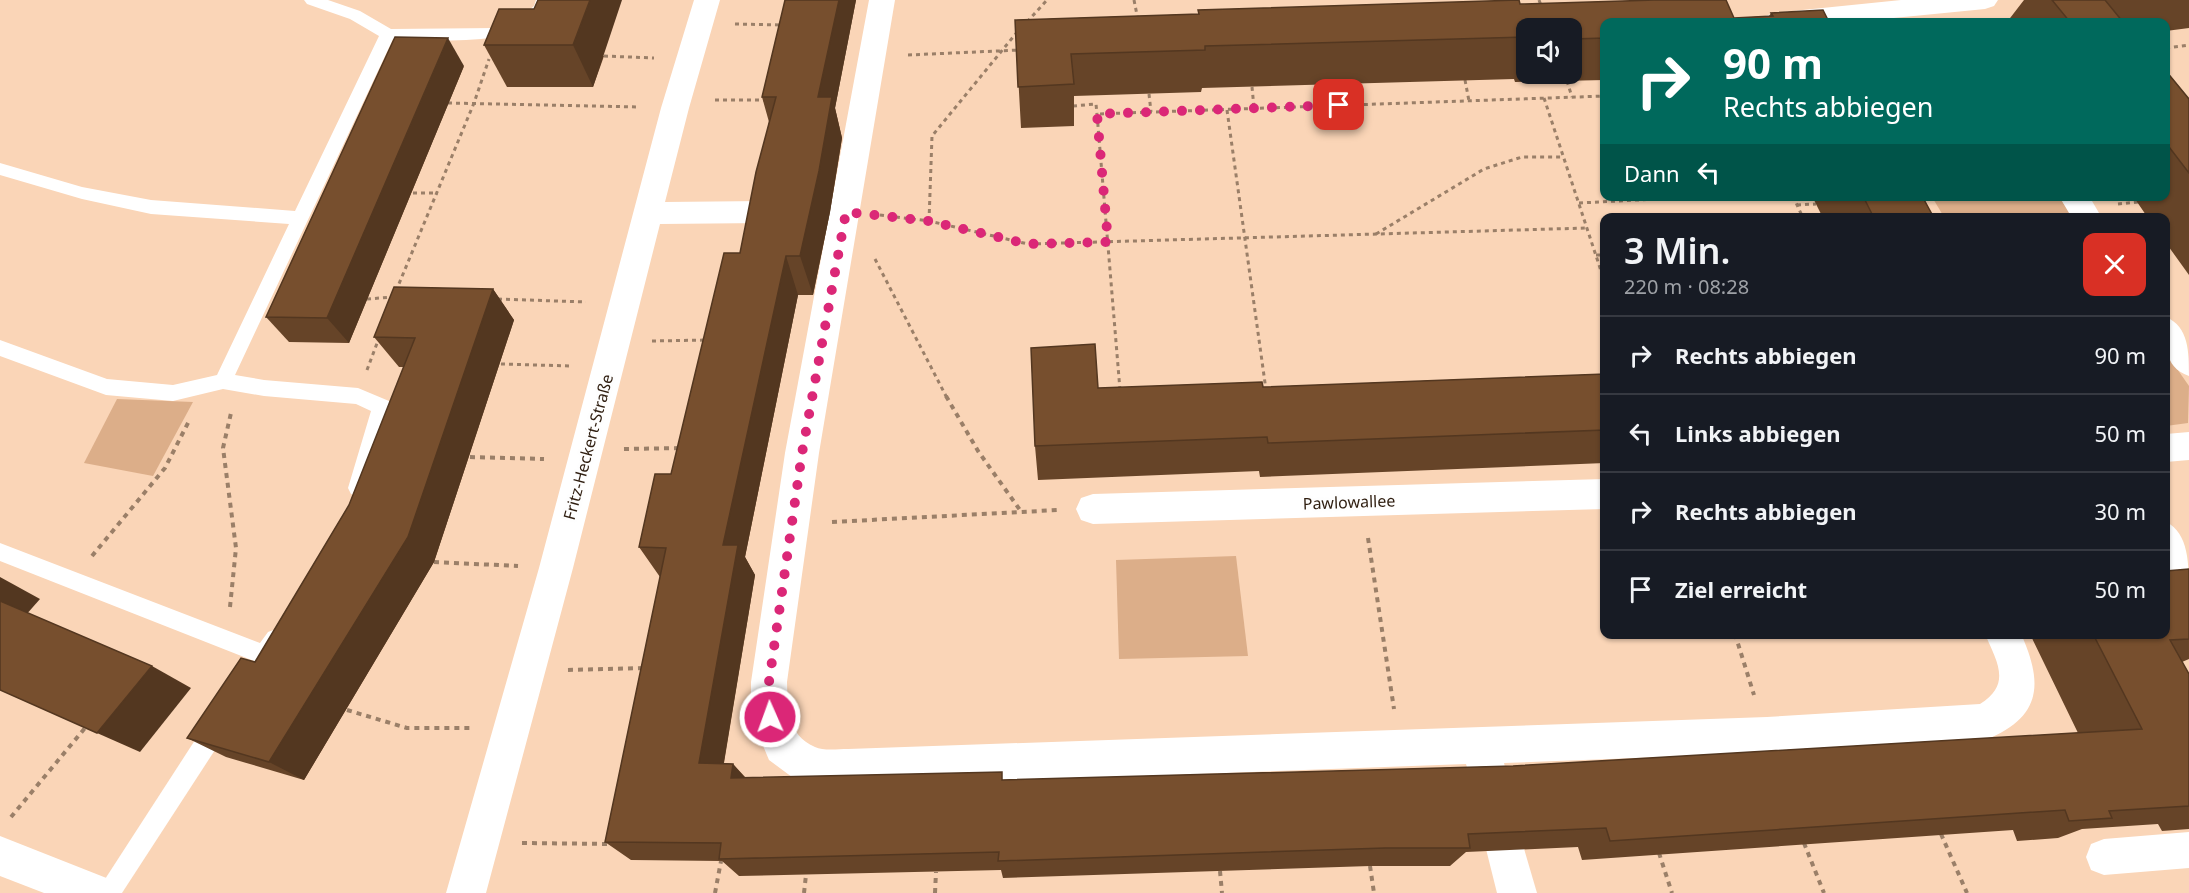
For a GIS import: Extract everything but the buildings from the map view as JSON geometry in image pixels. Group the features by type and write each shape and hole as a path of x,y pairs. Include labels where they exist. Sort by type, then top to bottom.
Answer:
{"street":[{"path":"882,0 872,65 838,212 769,682 770,717 782,747 810,767 1767,735 1985,722 2001,714 2018,687 2018,667 2005,639"},
{"path":"1827,18 1846,7 1931,9 1985,0"},
{"name":"Fritz-Heckert-Straße","path":"466,893 613,354 676,104 704,11"},
{"path":"648,213 770,212"},
{"path":"2170,336 2189,363"},
{"path":"2170,448 2189,446"},
{"name":"Pawlowallee","path":"1093,509 1600,494"},
{"path":"2170,544 2189,576"},
{"path":"1480,745 1491,788"},
{"path":"4,839 95,893"},
{"path":"1506,849 1517,893"},
{"path":"2104,857 2189,850"}],"lane":[{"path":"312,0 355,15 388,34 497,33 521,25 540,9 544,0"},
{"path":"223,381 388,34"},
{"path":"0,169 82,193 151,207 299,218"},
{"path":"0,348 106,387 173,393 223,381 264,388 358,396 382,407 351,509"},
{"path":"0,552 225,642 264,655"},
{"path":"251,675 289,620"},
{"path":"108,893 231,705"}],"path":[{"path":"929,221 932,136 1000,51 1047,0"},
{"path":"1134,0 1138,22"},
{"path":"1539,0 1543,9"},
{"path":"704,11 789,25"},
{"path":"390,308 474,103 497,33"},
{"path":"2170,48 2189,45"},
{"path":"2184,46 2189,52"},
{"path":"872,65 905,56 1024,49"},
{"path":"604,56 689,60"},
{"path":"1465,80 1469,101"},
{"path":"1357,84 1361,104"},
{"path":"1568,84 1572,97"},
{"path":"1252,87 1254,108"},
{"path":"1149,94 1151,112"},
{"path":"1097,114 1600,96"},
{"path":"1544,98 1600,267"},
{"path":"448,103 676,104 771,100"},
{"path":"1073,106 1096,104 1121,401"},
{"path":"1227,110 1266,394"},
{"path":"1375,234 1484,169 1522,157 1564,157"},
{"path":"413,193 438,193"},
{"path":"1579,203 1618,201"},
{"path":"1795,201 1801,213"},
{"path":"1797,205 1816,204"},
{"path":"838,212 929,221 1028,244 1587,228"},
{"path":"838,212 876,260 950,403 994,479 1020,510"},
{"path":"367,299 406,297"},
{"path":"487,299 626,302"},
{"path":"358,396 382,330"},
{"path":"501,364 613,354 718,340"},
{"path":"69,581 122,523 165,468 193,414 223,381"},
{"path":"223,381 232,410 223,448 236,548 225,642"},
{"path":"470,457 586,455 693,448"},
{"path":"1362,502 1400,748"},
{"path":"792,524 1020,510 1093,509"},
{"path":"434,562 556,568"},
{"path":"1737,639 1767,735"},
{"path":"526,672 657,667"},
{"path":"347,710 407,728 510,728"},
{"path":"4,839 85,728"},
{"path":"1941,834 1967,893"},
{"path":"480,843 623,844"},
{"path":"1804,843 1824,893"},
{"path":"1659,853 1672,893"},
{"path":"715,893 721,861"},
{"path":"1370,866 1374,893"},
{"path":"1220,871 1222,893"},
{"path":"935,893 936,872"},
{"path":"804,893 806,875"}],"shaded area":[{"path":"1934,201 2062,201 2070,213 1942,213"},
{"path":"2170,359 2189,386 2188,423 2170,425"},
{"path":"117,399 193,402 153,476 84,463"},
{"path":"1236,556 1248,656 1119,659 1116,560"}],"route":[{"path":"770,717 769,682 802,453 846,212 929,221 1028,244 1108,242 1097,114 1339,105"}]}
